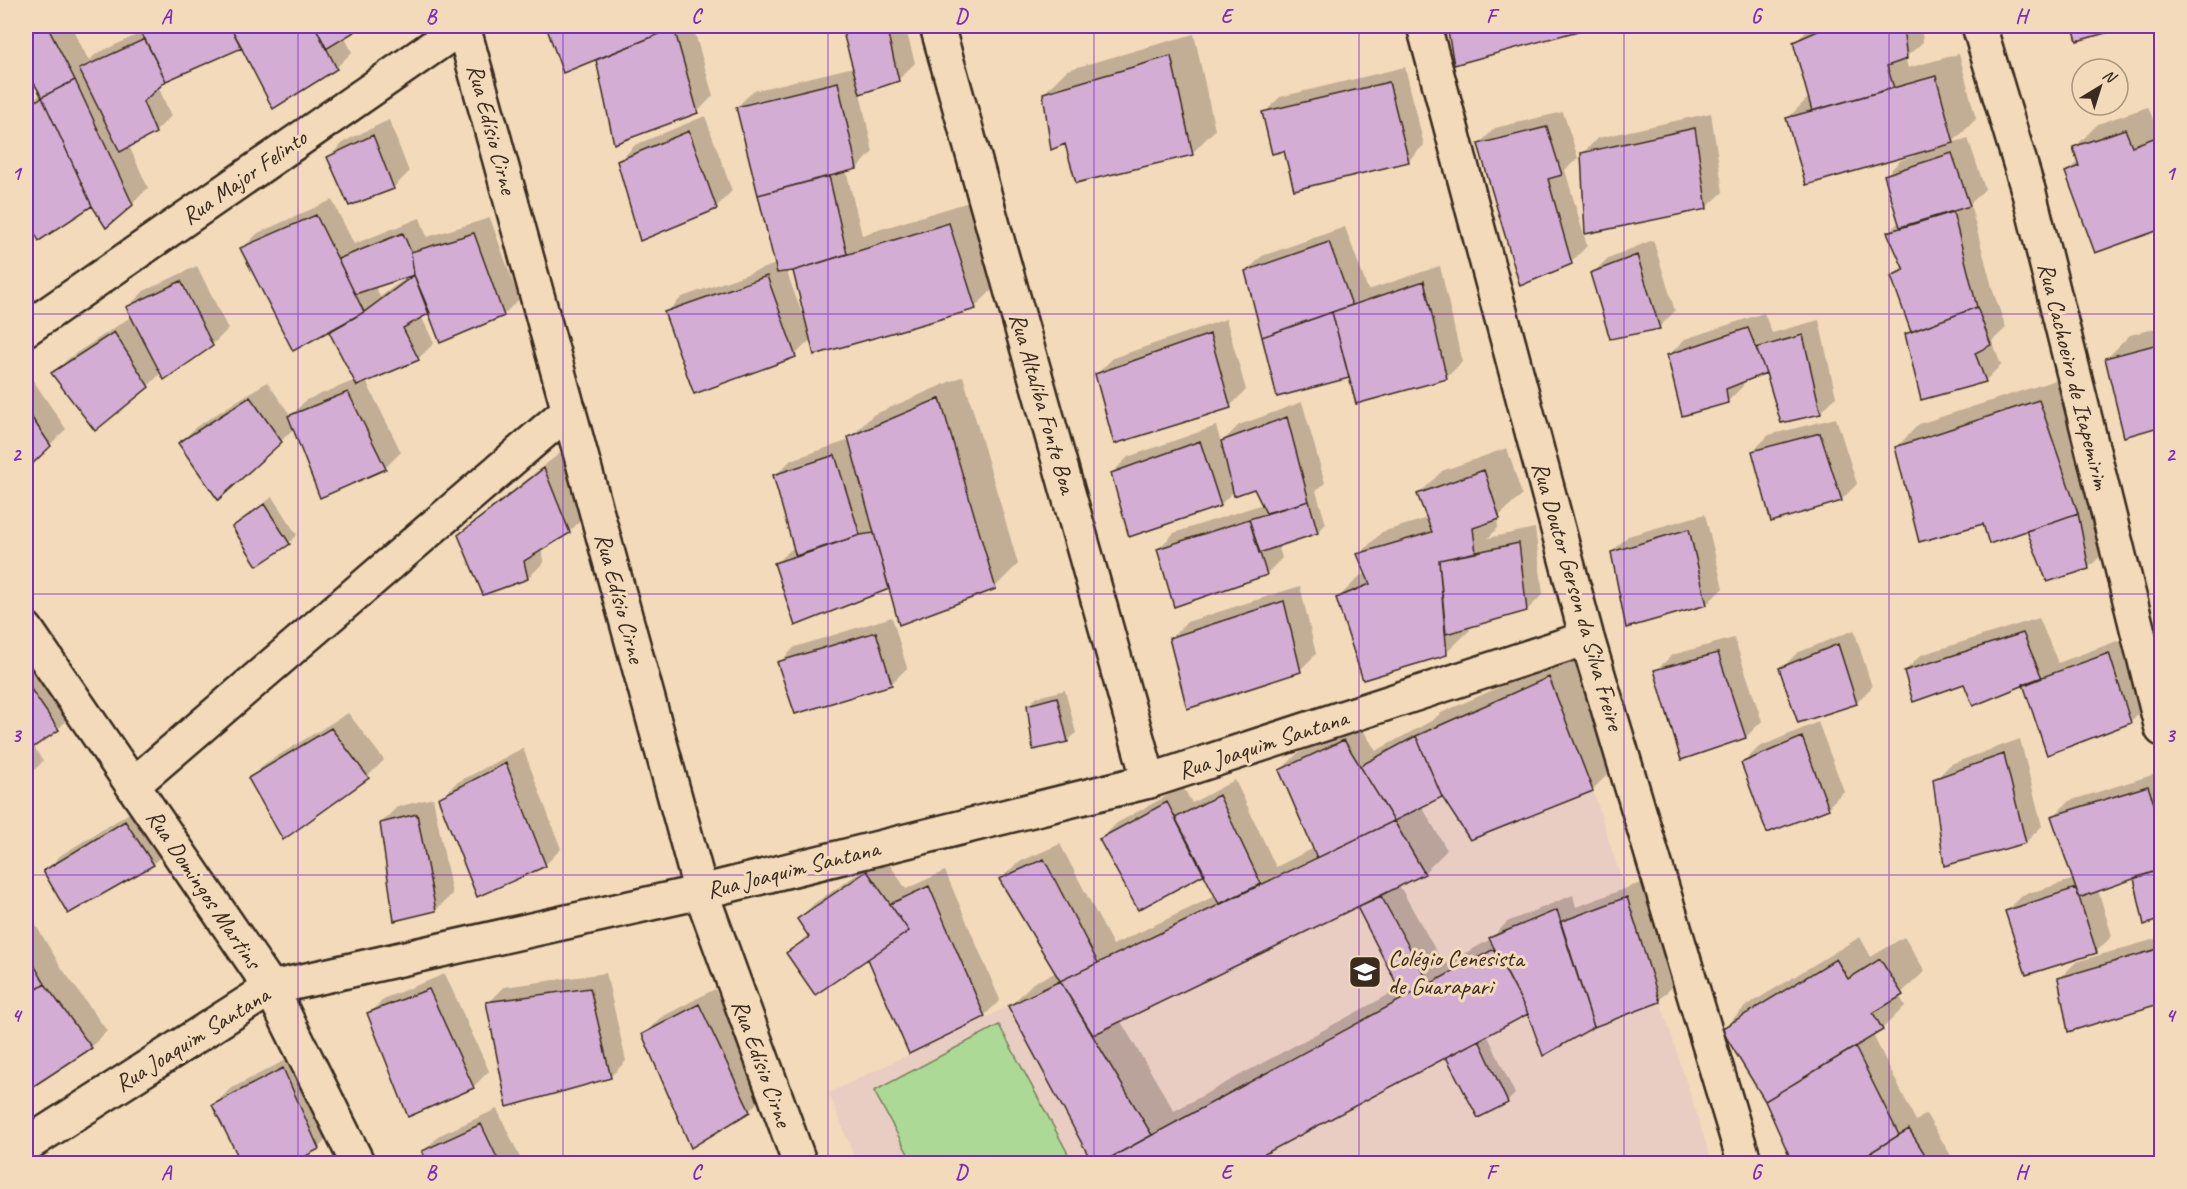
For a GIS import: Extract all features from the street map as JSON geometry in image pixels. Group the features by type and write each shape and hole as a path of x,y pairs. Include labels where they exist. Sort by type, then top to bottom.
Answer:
{"street":[{"name":"Rua Major Felinto","path":"26,329 463,26"},
{"name":"Rua Edísio Cirne","path":"463,26 701,892 800,1164"},
{"name":"Rua Altaliba Fonte Boa","path":"937,26 1149,781"},
{"name":"Rua Doutor Gerson da Silva Freire","path":"1424,26 1587,638 1745,1164"},
{"name":"Rua Cachoeiro de Itapemirim","path":"1979,26 2032,205 2162,729"},
{"path":"133,785 569,410"},
{"name":"Rua Domingos Martins","path":"26,629 271,987 358,1164"},
{"name":"Rua Joaquim Santana","path":"26,1145 271,987 701,892 1149,781 1587,638"}],"shaded area":[{"name":"Colégio Cenesista de Guarapari","path":"1593,791 1712,1163 857,1163 829,1093 1442,797 1470,840"}],"green space":[{"path":"999,1025 1073,1163 913,1163 874,1091"}],"building":[{"path":"26,26 29,26 32,31 47,26 75,80 42,97 31,78 26,80"},
{"path":"138,26 230,26 242,48 166,81"},
{"path":"230,26 315,26 337,69 273,109"},
{"path":"315,26 364,26 326,49"},
{"path":"546,26 679,26 563,73"},
{"path":"852,26 886,26 899,81 860,94 842,29"},
{"path":"1447,26 1577,26 1578,31 1454,65"},
{"path":"1829,26 1884,26 1886,30 1903,27 1907,59 1887,66 1894,88 1812,111 1793,42"},
{"path":"2073,26 2130,26 2077,41"},
{"path":"674,28 698,113 614,144 596,60"},
{"path":"145,39 166,81 143,102 156,133 120,152 79,69"},
{"path":"1171,56 1193,155 1076,183 1065,144 1051,150 1043,93"},
{"path":"1936,76 1954,143 1806,185 1786,118"},
{"path":"75,80 133,205 106,228 92,206 42,97"},
{"path":"838,82 857,169 758,195 736,107"},
{"path":"1389,82 1409,162 1294,190 1284,151 1272,154 1262,112"},
{"path":"42,97 92,206 39,241 26,217 26,108"},
{"path":"1547,127 1562,175 1548,179 1572,264 1520,286 1478,144"},
{"path":"1695,128 1707,209 1585,234 1581,153"},
{"path":"2125,129 2132,146 2162,135 2162,229 2095,253 2065,172 2079,166 2073,147"},
{"path":"689,131 717,209 640,241 617,161"},
{"path":"373,135 394,189 349,206 327,157"},
{"path":"1952,153 1970,206 1900,227 1884,175"},
{"path":"829,176 847,254 793,271 777,273 758,195"},
{"path":"1953,212 1977,307 1911,332 1891,276 1904,270 1887,232"},
{"path":"316,215 364,312 293,351 240,248"},
{"path":"949,223 976,309 814,355 793,271"},
{"path":"403,233 411,252 414,275 355,294 338,259"},
{"path":"474,233 504,316 440,343 414,275 411,252"},
{"path":"1329,242 1352,305 1262,337 1245,271"},
{"path":"1637,255 1660,329 1610,339 1590,273"},
{"path":"414,275 430,313 403,328 419,360 357,386 329,332 364,312"},
{"path":"767,276 796,357 694,394 664,312"},
{"path":"181,281 213,346 164,380 126,307"},
{"path":"1424,281 1447,379 1356,404 1332,312"},
{"path":"1977,307 1991,345 1975,353 1986,382 1921,400 1905,334"},
{"path":"1332,312 1349,378 1277,397 1262,337"},
{"path":"1748,328 1766,373 1726,389 1728,403 1682,416 1667,355"},
{"path":"114,332 149,387 95,431 51,373"},
{"path":"1210,334 1231,408 1114,444 1095,374"},
{"path":"1803,335 1821,414 1781,423 1756,348"},
{"path":"2162,343 2162,426 2124,437 2105,358"},
{"path":"348,392 386,469 320,498 288,416"},
{"path":"250,397 282,442 218,500 178,443"},
{"path":"940,398 996,589 899,625 848,437"},
{"path":"2039,400 2078,513 1989,544 1983,524 1919,542 1895,447"},
{"path":"26,409 51,446 26,470"},
{"path":"1287,417 1309,501 1266,513 1254,489 1234,496 1221,441"},
{"path":"1820,433 1842,501 1771,522 1752,451"},
{"path":"1200,441 1221,506 1129,537 1111,473"},
{"path":"835,455 860,535 796,557 773,475"},
{"path":"544,468 570,533 524,561 528,579 483,595 458,535"},
{"path":"1484,470 1500,519 1473,528 1476,553 1439,560 1447,655 1363,680 1336,598 1370,584 1357,554 1432,532 1417,494"},
{"path":"1309,501 1318,533 1259,553 1249,519"},
{"path":"264,504 290,544 257,566 232,527"},
{"path":"2078,513 2089,569 2047,582 2027,531"},
{"path":"1249,519 1267,575 1174,607 1157,549"},
{"path":"1689,529 1707,605 1626,628 1611,552"},
{"path":"874,533 889,589 795,626 774,563 860,535"},
{"path":"1519,543 1527,611 1446,634 1439,560"},
{"path":"1284,601 1301,672 1187,709 1169,638"},
{"path":"876,632 892,685 795,714 777,662"},
{"path":"2023,633 2042,678 1973,706 1964,684 1913,702 1904,671"},
{"path":"1838,644 1857,704 1798,723 1779,668"},
{"path":"1718,653 1746,738 1681,760 1654,670"},
{"path":"2109,653 2131,723 2047,755 2023,684"},
{"path":"1549,677 1593,791 1470,840 1442,797 1416,736"},
{"path":"26,682 59,730 26,752"},
{"path":"1057,697 1068,742 1033,750 1027,705"},
{"path":"331,728 369,778 283,840 248,778"},
{"path":"1416,736 1442,797 1394,821 1360,766"},
{"path":"1802,737 1829,809 1767,833 1741,763"},
{"path":"1344,740 1394,821 1317,858 1279,770"},
{"path":"2004,754 2026,843 1944,866 1933,779"},
{"path":"506,763 546,866 477,897 438,798"},
{"path":"2148,786 2162,827 2162,869 2079,898 2051,816"},
{"path":"1219,795 1261,884 1219,904 1175,818"},
{"path":"1167,802 1205,874 1138,910 1099,839"},
{"path":"417,814 436,911 394,921 380,823"},
{"path":"125,821 154,865 68,914 43,871"},
{"path":"1394,821 1425,874 1093,1035 1060,981"},
{"path":"1044,859 1098,963 1060,981 999,879"},
{"path":"2162,869 2162,919 2144,925 2134,878"},
{"path":"867,871 909,931 815,995 786,953 809,937 797,919"},
{"path":"929,886 985,1017 909,1054 868,959 909,931 890,904"},
{"path":"2076,888 2097,953 2026,975 2005,911"},
{"path":"1381,896 1430,985 1404,998 1357,907"},
{"path":"1627,897 1660,1002 1594,1027 1560,922"},
{"path":"1557,910 1594,1027 1543,1056 1528,1014 1489,938"},
{"path":"2161,948 2162,1003 2068,1032 2058,978"},
{"path":"1494,949 1528,1014 1246,1164 1099,1164"},
{"path":"26,951 45,984 26,996"},
{"path":"1836,959 1848,979 1880,959 1903,995 1873,1013 1883,1030 1765,1101 1721,1029"},
{"path":"1060,981 1152,1135 1099,1164 1093,1164 1008,1006"},
{"path":"45,984 92,1048 26,1091 26,996"},
{"path":"590,988 611,1078 507,1107 486,1002"},
{"path":"429,989 474,1088 408,1117 367,1013"},
{"path":"699,1004 750,1112 691,1148 642,1034"},
{"path":"1479,1040 1508,1103 1478,1118 1446,1057"},
{"path":"1855,1047 1899,1135 1852,1164 1793,1164 1765,1101"},
{"path":"283,1068 319,1149 291,1164 242,1164 212,1105"},
{"path":"481,1124 500,1164 428,1164 422,1151"},
{"path":"1909,1129 1931,1164 1852,1164 1899,1135"}],"place":[{"name":"Colégio Cenesista de Guarapari","path":"1365,972"}]}
